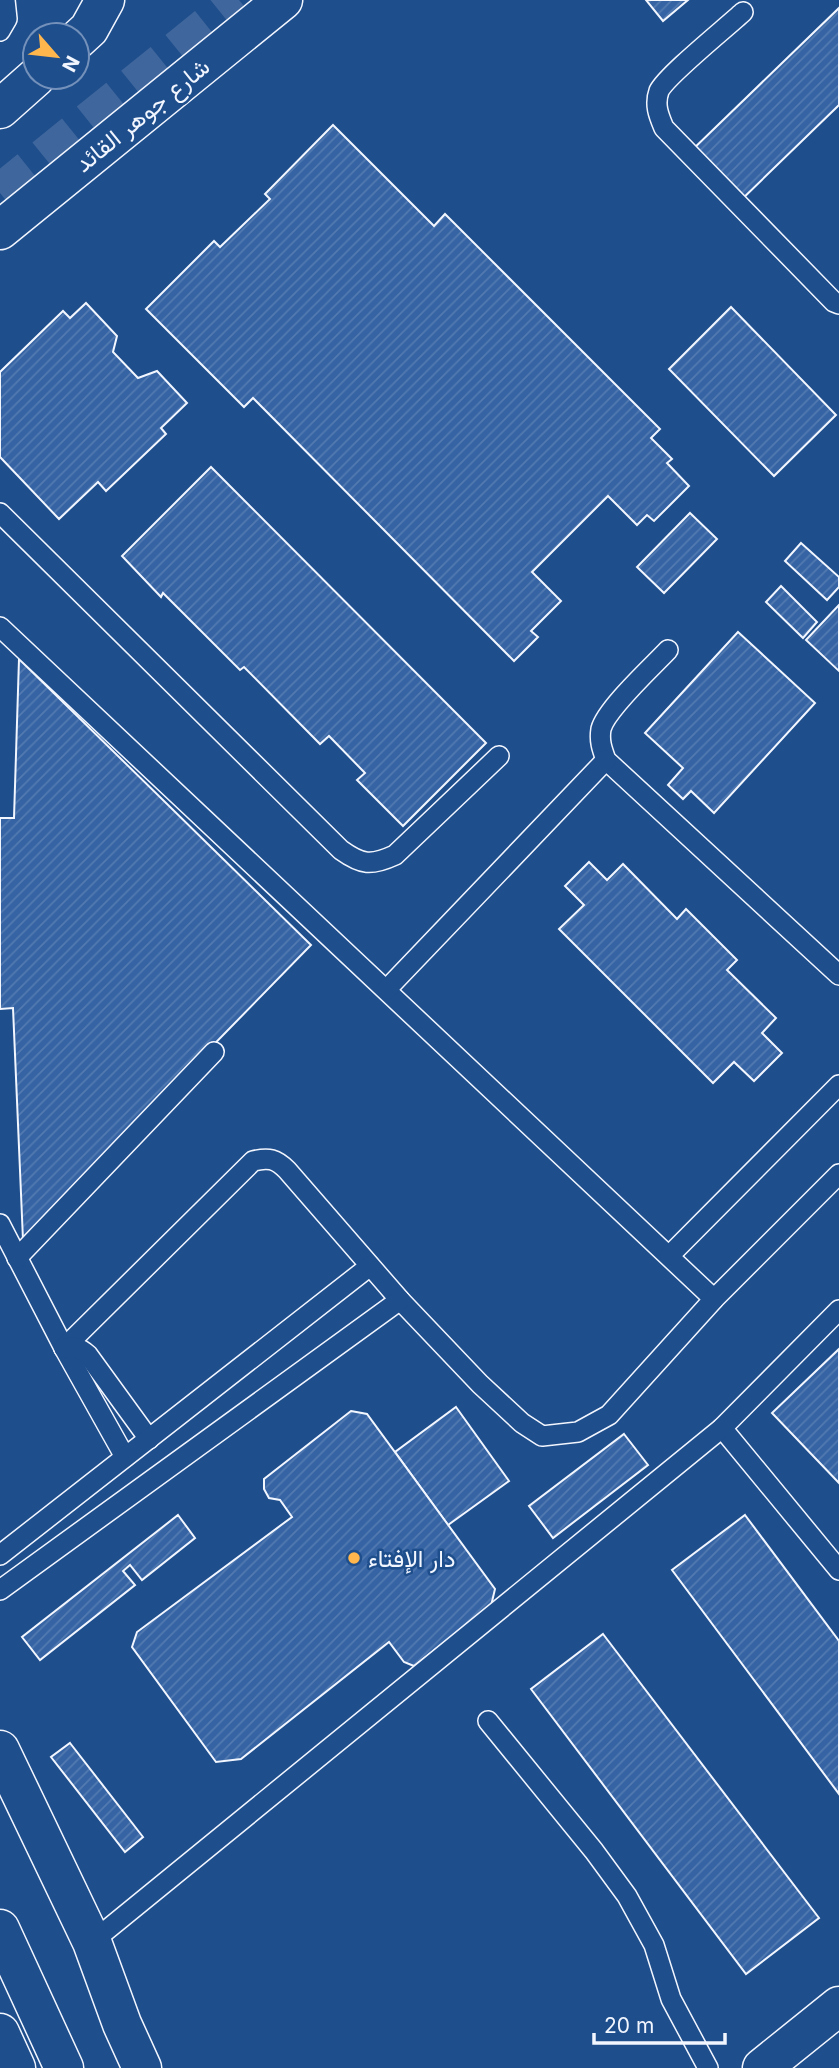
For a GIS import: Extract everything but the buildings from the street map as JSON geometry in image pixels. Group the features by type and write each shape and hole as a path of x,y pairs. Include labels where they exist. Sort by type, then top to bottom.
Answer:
{"main road":[{"path":"91,25 105,0"},
{"name":"شارع جوهر القائد","path":"0,230 283,0"},
{"path":"0,109 21,90"},
{"path":"0,1750 92,1942 122,2024 142,2068"},
{"path":"0,1929 64,2068"},
{"path":"762,2068 839,2006"},
{"path":"0,2033 16,2068"}],"lane":[{"path":"0,31 7,19 5,0"},
{"path":"743,12 672,76 659,91 657,110 664,128 834,302 839,304"},
{"path":"0,513 341,850 357,861 377,863 395,855 499,756"},
{"path":"0,627 715,1299"},
{"path":"668,650 612,710 602,725 600,743 606,760 839,975"},
{"path":"387,989 606,760"},
{"path":"17,1258 214,1052"},
{"path":"670,1255 839,1085"},
{"path":"64,1348 253,1161 266,1158 278,1161 400,1300 488,1392 522,1423 542,1436 578,1432 609,1415 715,1299 839,1174"},
{"path":"0,1224 64,1348 125,1457"},
{"path":"0,1555 370,1266"},
{"path":"0,1590 400,1300"},
{"path":"92,1942 722,1428 839,1310"},
{"path":"64,1348 72,1346 88,1355 149,1439"},
{"path":"722,1428 839,1570"},
{"path":"67,1503 85,1528"},
{"path":"488,1721 594,1851 627,1896 654,1945 671,1999 708,2068"}],"tunnel":[{"path":"0,193 239,0"}],"place":[{"name":"دار الإفتاء","path":"354,1558"}]}
